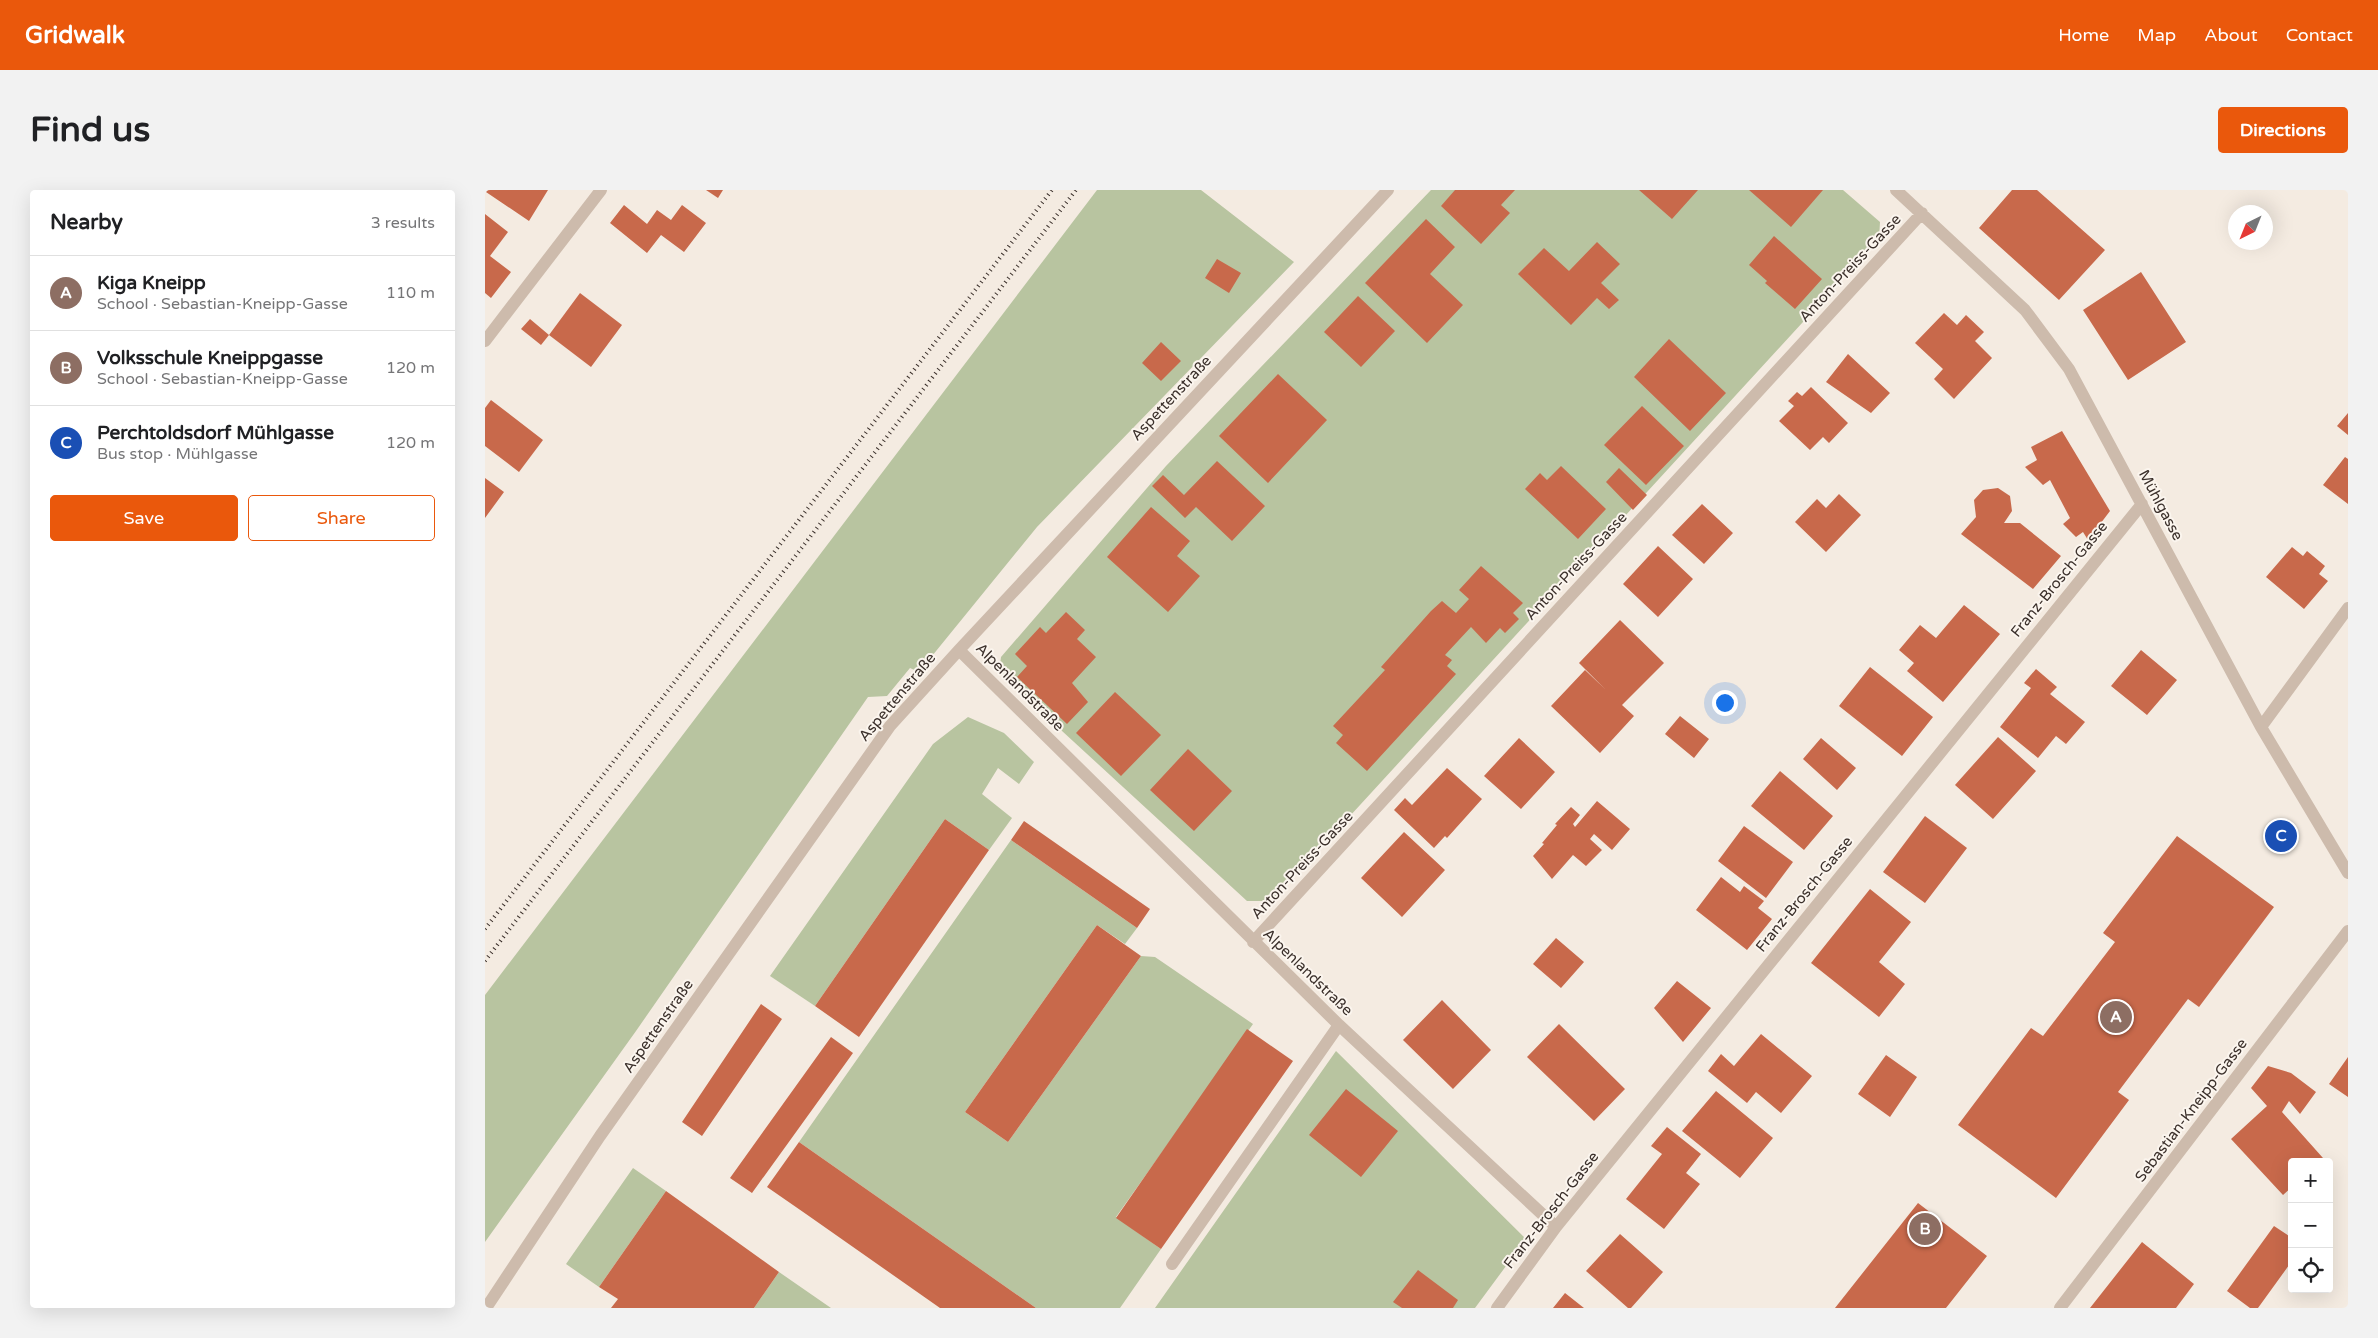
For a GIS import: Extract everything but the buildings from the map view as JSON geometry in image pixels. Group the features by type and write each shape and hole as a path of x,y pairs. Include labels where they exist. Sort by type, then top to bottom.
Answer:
{"street":[{"path":"485,341 601,190"},
{"name":"Aspettenstraße","path":"486,1308 600,1136 890,726 1388,190"},
{"name":"Mühlgasse","path":"1896,190 1923,213 2031,317 2069,369 2261,727 2348,873"},
{"name":"Anton-Preiss-Gasse","path":"1253,942 1923,213"},
{"name":"Franz-Brosch-Gasse","path":"1497,1308 1556,1227 2142,504"},
{"path":"2261,727 2348,608"},
{"name":"Alpenlandstraße","path":"959,650 1253,942 1339,1025 1556,1227"},
{"name":"Sebastian-Kneipp-Gasse","path":"2060,1308 2348,931"},
{"path":"1172,1264 1339,1025"}],"green space":[{"path":"1097,190 1201,190 1294,262 1037,527 919,672 910,668 887,696 868,697 636,1031 485,1242 485,995"},
{"path":"1431,190 1843,190 1880,222 1879,239 1272,901 1247,901 999,673 1001,657 1166,466"},
{"path":"968,717 1004,733 1034,762 1019,784 998,768 982,794 1012,818 989,850 945,819 815,1006 770,976 933,744"},
{"path":"1011,840 1137,928 1125,944 1097,925 965,1112 1008,1142 1141,956 1155,957 1253,1024 1116,1217 1161,1249 1120,1308 1036,1308 799,1142"},
{"path":"1336,1051 1526,1239 1475,1308 1155,1308"},
{"path":"633,1168 666,1191 599,1287 566,1264"},
{"path":"779,1272 831,1308 754,1308"}],"railway":[{"path":"485,929 1052,190"},
{"path":"485,961 1076,190"}],"place":[{"name":"Perchtoldsdorf Mühlgasse","path":"2281,836"},
{"name":"Kiga Kneipp","path":"2116,1017"},
{"name":"Volksschule Kneippgasse","path":"1925,1229"}]}
